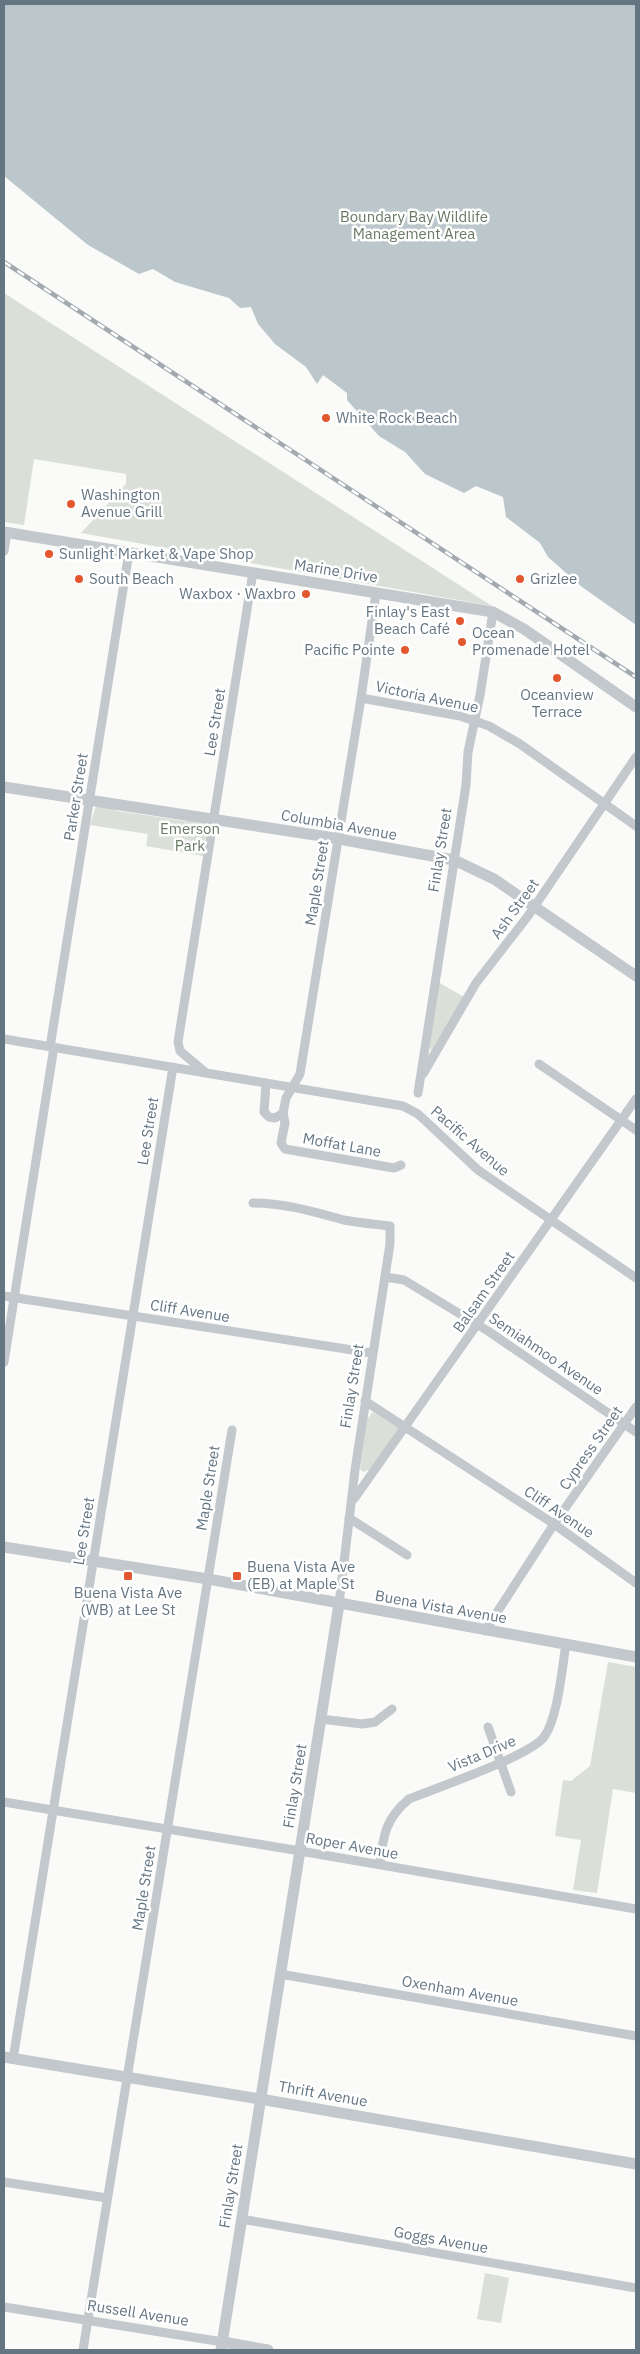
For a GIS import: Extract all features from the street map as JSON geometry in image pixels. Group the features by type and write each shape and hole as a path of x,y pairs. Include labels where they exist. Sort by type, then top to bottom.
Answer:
{"street":[{"path":"4,551 5,532"},
{"name":"Marine Drive","path":"5,532 493,612 524,629 636,707"},
{"name":"Parker Street","path":"4,1362 129,552"},
{"name":"Lee Street","path":"205,1072 180,1051 178,1042 253,572"},
{"name":"Maple Street","path":"291,1087 300,1074 361,698 376,593"},
{"name":"Finlay Street","path":"418,1093 474,720 488,650 493,612"},
{"name":"Victoria Avenue","path":"361,698 424,708 474,720 520,744 636,826"},
{"name":"Ash Street","path":"420,1079 476,983 534,906 636,757"},
{"name":"Columbia Avenue","path":"4,786 338,839 454,860 494,879 636,976"},
{"name":"Pacific Avenue","path":"4,1039 395,1103 418,1114 478,1170 636,1278"},
{"path":"539,1064 620,1121 636,1130"},
{"name":"Lee Street","path":"8,2058 53,1810 173,1067"},
{"path":"266,1083 264,1112 272,1118 283,1114 286,1098 291,1087"},
{"name":"Balsam Street","path":"353,1500 636,1099"},
{"name":"Moffat Lane","path":"283,1114 284,1123 281,1143 285,1149 394,1168 401,1165"},
{"name":"Finlay Street","path":"222,2346 339,1604 349,1518 353,1500 355,1470 390,1244 390,1226 346,1220 305,1209 271,1203 253,1203"},
{"name":"Semiahmoo Avenue","path":"385,1277 404,1280 478,1324 636,1432"},
{"name":"Cliff Avenue","path":"4,1296 372,1353"},
{"name":"Cliff Avenue","path":"366,1400 554,1524 636,1583"},
{"name":"Cypress Street","path":"485,1631 554,1524 636,1407"},
{"name":"Maple Street","path":"84,2350 232,1430"},
{"path":"349,1518 407,1555"},
{"name":"Buena Vista Avenue","path":"4,1547 208,1579 485,1631 636,1656"},
{"name":"Vista Drive","path":"380,1864 384,1833 390,1819 398,1808 410,1799 501,1762 532,1747 544,1737 552,1720 566,1644"},
{"path":"321,1719 362,1724 375,1722 392,1709"},
{"path":"488,1727 511,1792"},
{"name":"Roper Avenue","path":"4,1802 380,1864 636,1909"},
{"name":"Oxenham Avenue","path":"280,1974 636,2036"},
{"name":"Thrift Avenue","path":"8,2058 260,2099 636,2164"},
{"path":"4,2182 107,2198"},
{"name":"Goggs Avenue","path":"241,2219 636,2288"},
{"name":"Russell Avenue","path":"4,2307 222,2346 268,2350"}],"green space":[{"path":"4,293 492,606 81,533 126,484 126,474 34,459 24,525 4,522"},
{"name":"Emerson Park","path":"96,806 110,806 117,811 185,821 202,821 207,828 203,856 146,846 148,834 90,825"},
{"path":"438,982 464,997 431,1051 429,1044"},
{"path":"373,1412 399,1428 369,1470 363,1472 360,1469 367,1419"},
{"path":"608,1662 636,1667 636,1793 613,1789 597,1893 573,1890 581,1840 555,1836 563,1780 571,1781 590,1766"},
{"path":"485,2273 509,2278 501,2323 477,2319"}],"shaded area":[{"name":"Boundary Bay Wildlife Management Area","path":"4,4 636,4 636,625 582,587 548,557 540,543 506,517 503,497 476,486 464,493 425,474 405,452 379,436 347,400 347,393 323,375 317,384 306,367 275,344 258,324 251,307 240,308 229,298 175,282 153,269 139,274 88,245 4,176"}],"railway":[{"path":"4,262 636,677"}],"place":[{"name":"White Rock Beach","path":"326,418"},
{"name":"Washington Avenue Grill","path":"71,504"},
{"name":"Sunlight Market & Vape Shop","path":"49,554"},
{"name":"South Beach","path":"79,579"},
{"name":"Grizlee","path":"520,579"},
{"name":"Waxbox · Waxbro","path":"306,594"},
{"name":"Finlay's East Beach Café","path":"460,621"},
{"name":"Ocean Promenade Hotel","path":"462,642"},
{"name":"Pacific Pointe","path":"405,650"},
{"name":"Oceanview Terrace","path":"557,678"},
{"name":"Buena Vista Ave (WB) at Lee St","path":"128,1576"},
{"name":"Buena Vista Ave (EB) at Maple St","path":"237,1576"}]}
